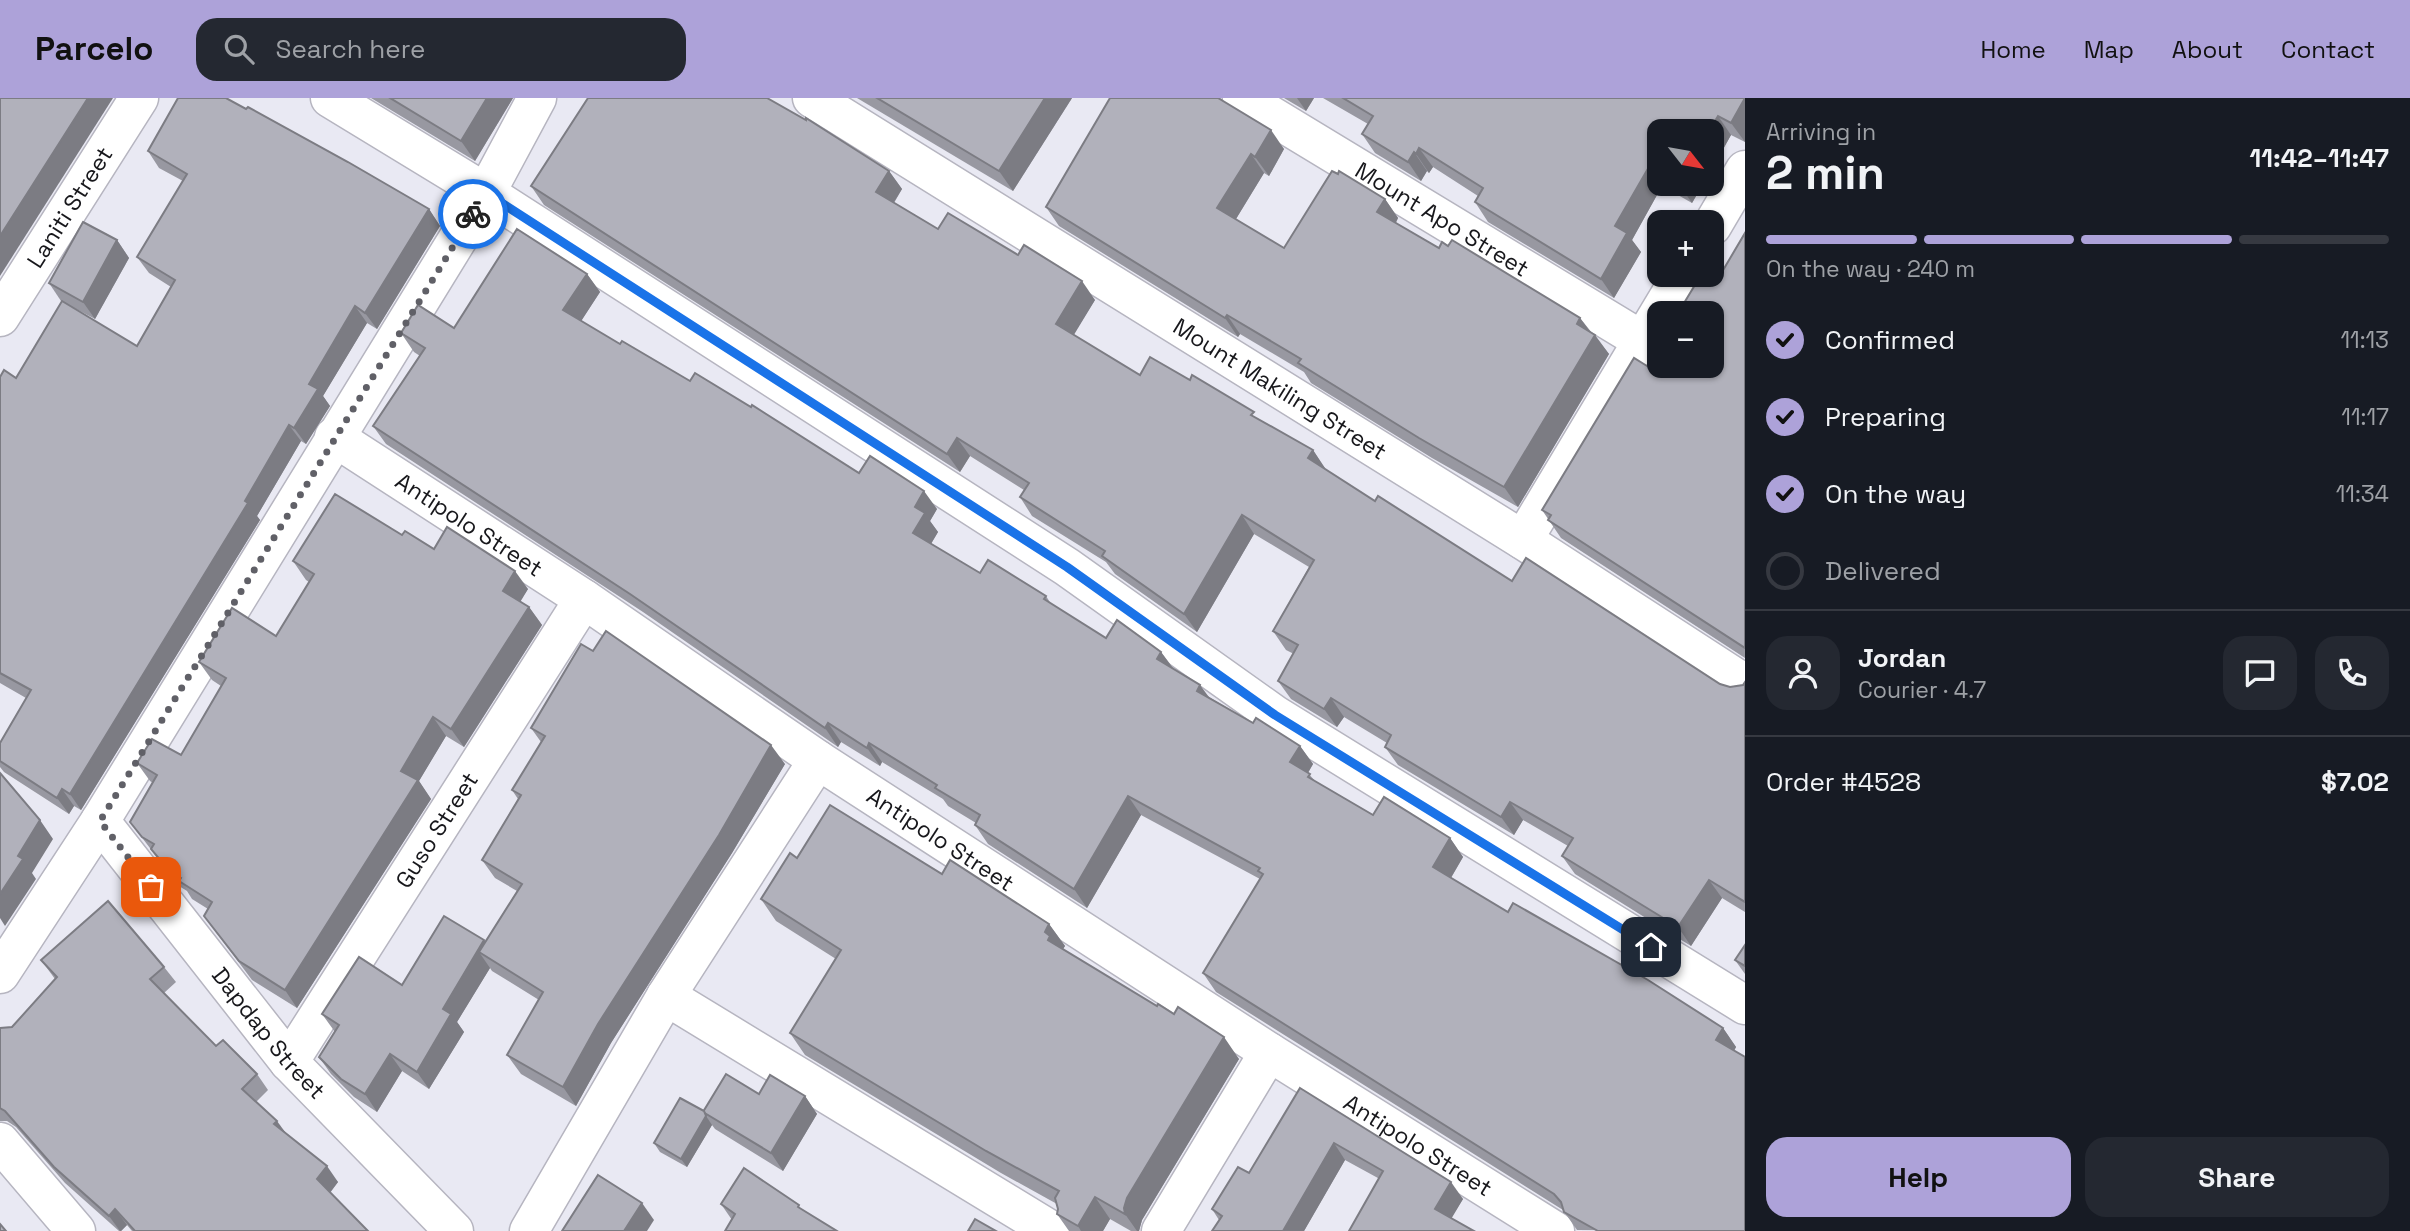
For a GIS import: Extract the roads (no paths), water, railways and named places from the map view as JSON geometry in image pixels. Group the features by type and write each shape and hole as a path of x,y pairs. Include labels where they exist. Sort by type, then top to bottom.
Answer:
{"street":[{"name":"Laniti Street","path":"0,317 139,98"},
{"path":"330,98 486,193 1067,567 1275,715 1745,1004"},
{"path":"0,974 100,821 486,193 537,98"},
{"name":"Mount Makiling Street","path":"812,98 1743,678"},
{"name":"Mount Apo Street","path":"1242,98 1643,341"},
{"path":"1721,210 1745,170"},
{"path":"1523,540 1675,287"},
{"name":"Antipolo Street","path":"334,437 584,600 818,760 1544,1228"},
{"name":"Guso Street","path":"289,1062 584,600"},
{"path":"529,1231 666,996 818,760"},
{"name":"Dapdap Street","path":"100,821 289,1062 454,1231"},
{"path":"666,996 1052,1231"},
{"path":"1161,1231 1269,1052"},
{"path":"0,1142 76,1231"}]}
